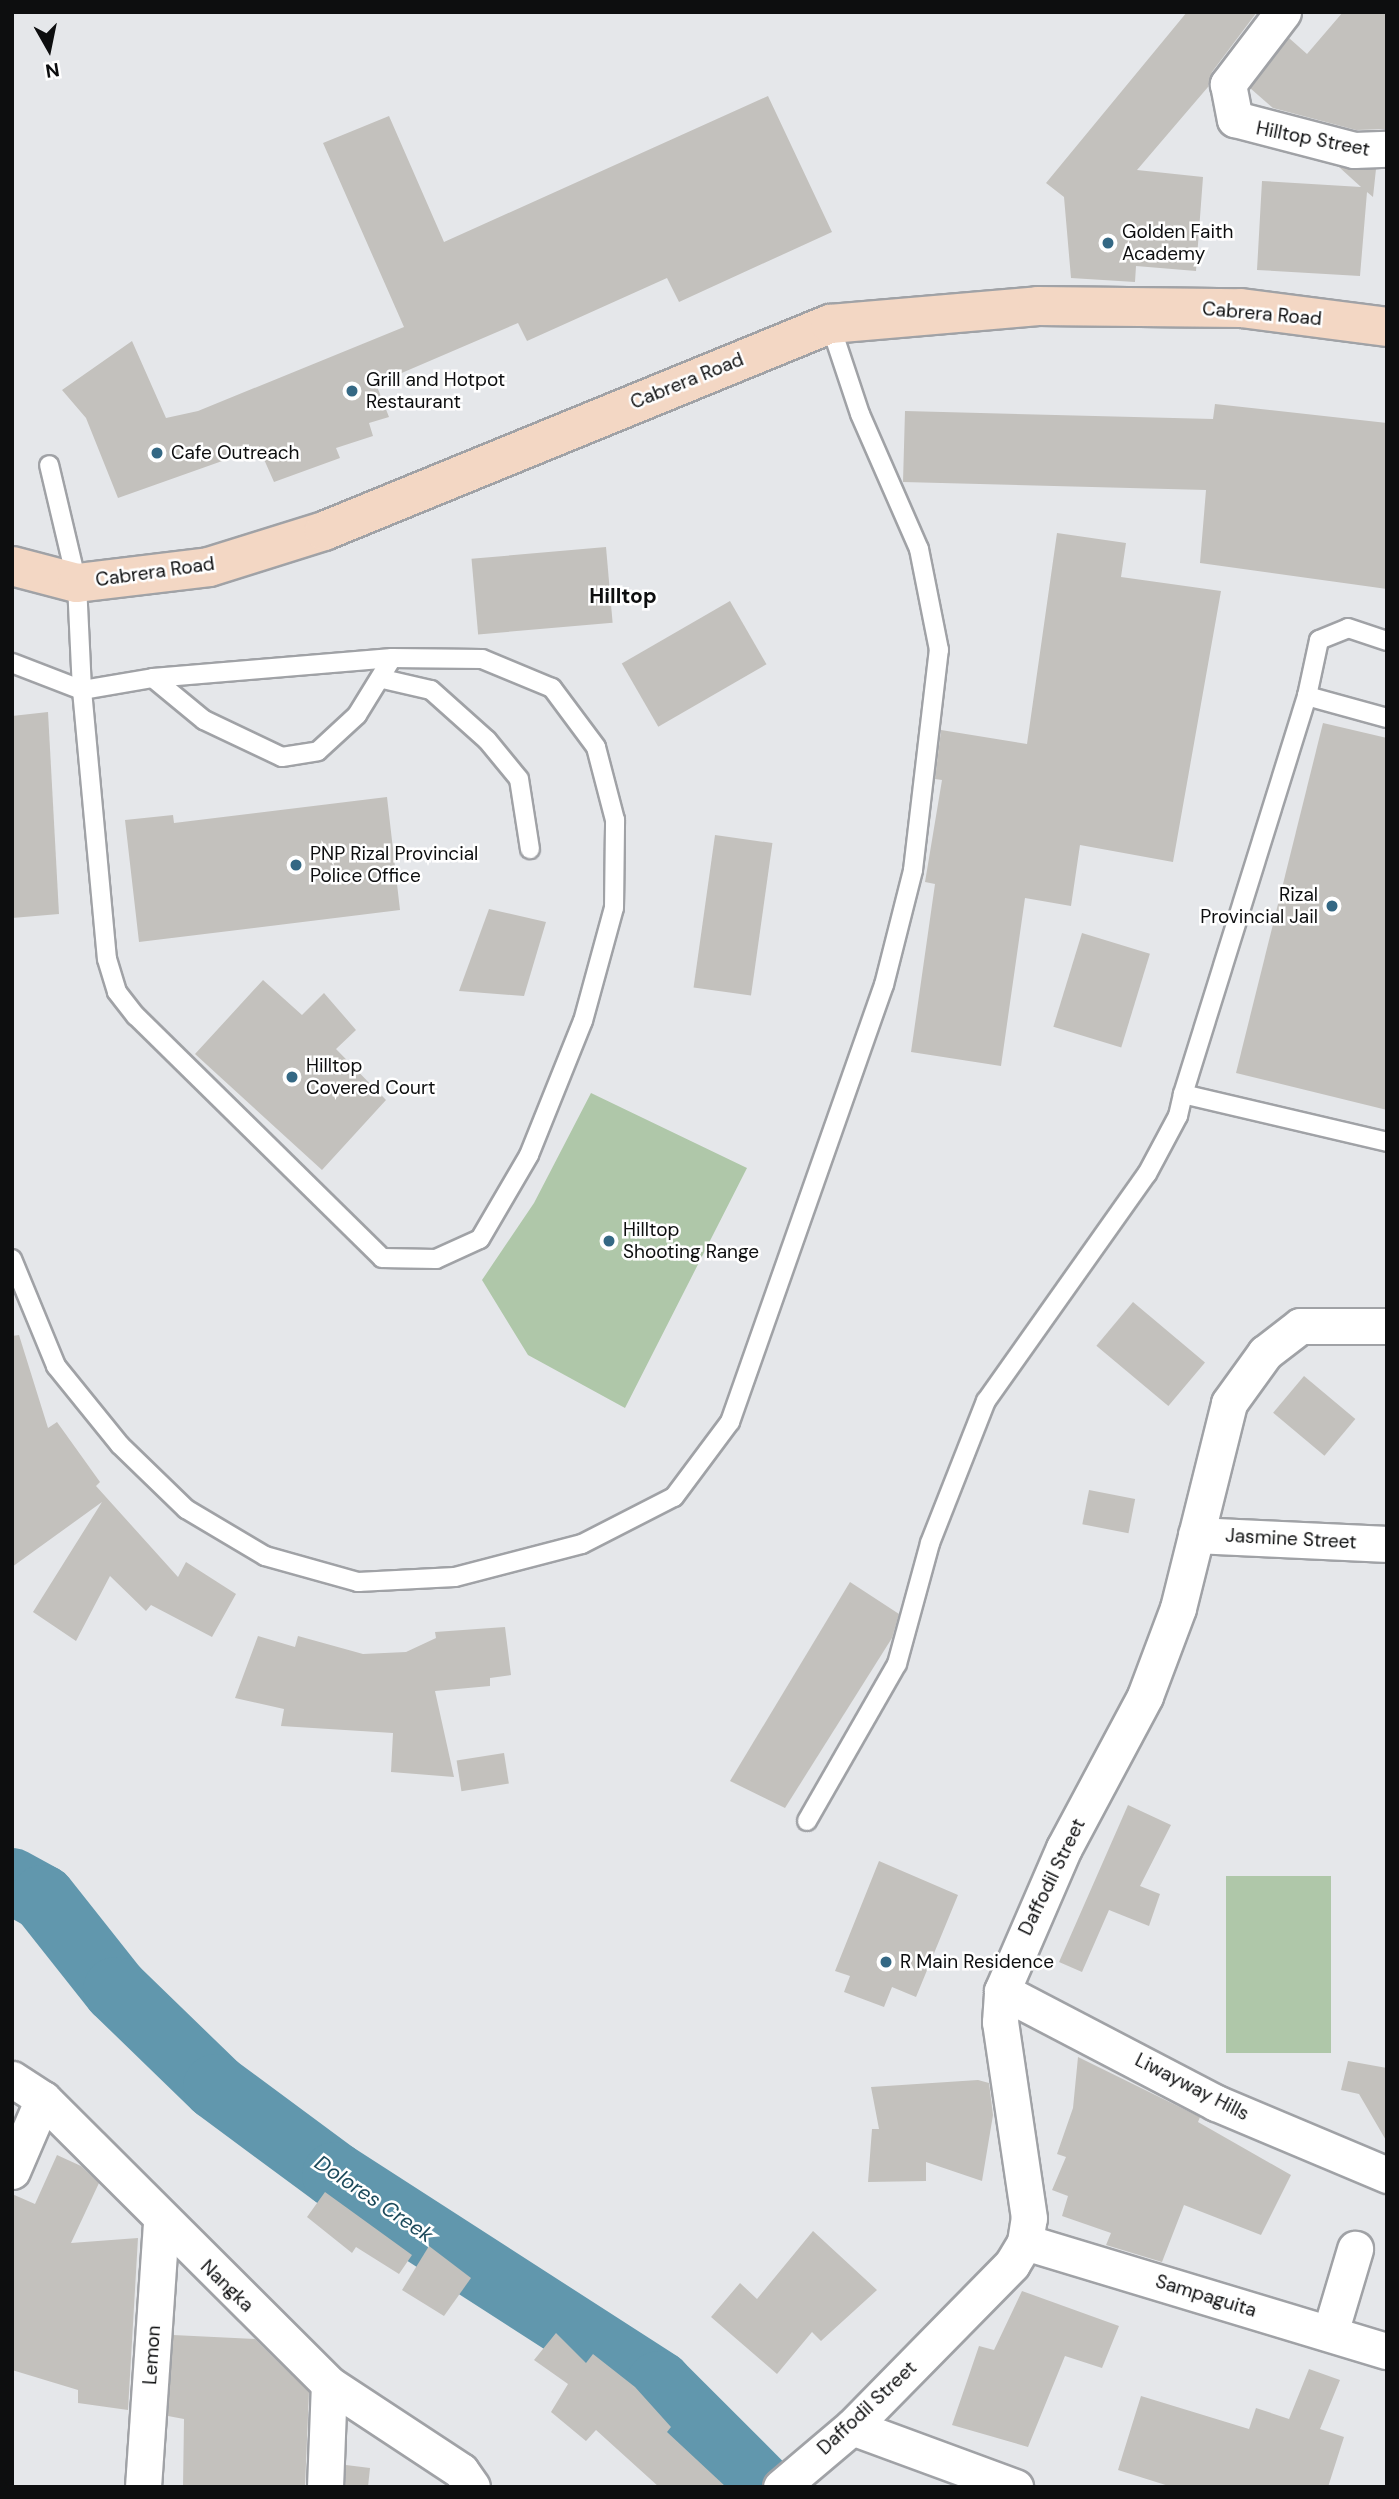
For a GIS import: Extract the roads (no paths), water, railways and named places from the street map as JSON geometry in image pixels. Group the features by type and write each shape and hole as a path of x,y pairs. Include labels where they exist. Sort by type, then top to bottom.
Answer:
{"main road":[{"name":"Cabrera Road","path":"12,566 77,583 209,567 324,531 830,324 1038,306 1241,309 1387,327"}],"street":[{"name":"Hilltop Street","path":"1283,12 1228,85 1235,119 1246,126 1354,150 1387,149"},
{"name":"Daffodil Street","path":"781,2487 852,2427 1013,2264 1026,2242 1029,2218 1000,2022 1002,1991 1064,1848 1145,1696 1178,1608 1229,1403 1265,1353 1300,1326 1378,1324"},
{"name":"Jasmine Street","path":"1196,1535 1387,1544"},
{"name":"Liwayway Hills","path":"1002,1991 1216,2104 1387,2175"},
{"name":"Nangka","path":"12,2079 43,2099 161,2222 329,2384 467,2479"},
{"path":"12,2171 43,2099"},
{"name":"Lemon","path":"143,2487 161,2222"},
{"name":"Sampaguita","path":"1026,2242 1387,2351"},
{"path":"1330,2333 1355,2249"},
{"path":"325,2487 329,2384"},
{"path":"852,2427 1015,2487"}],"lane":[{"path":"12,1259 57,1366 120,1445 186,1509 265,1556 358,1582 455,1577 582,1544 674,1497 730,1422 884,985 913,870 939,650 919,549 860,414 830,324"},
{"path":"12,663 82,690 153,678 392,659 482,659 552,688 596,747 615,820 614,908 583,1021 529,1155 480,1239 436,1259 382,1258 117,992 107,959 82,690 77,583 49,465"},
{"path":"807,1821 897,1664 930,1543 986,1401 1147,1174 1178,1116 1307,696 1319,640 1348,628 1387,641"},
{"path":"153,678 204,720 282,757 318,751 357,715 383,679 392,659"},
{"path":"383,679 431,690 487,740 519,779 530,849"},
{"path":"1307,696 1387,718"},
{"path":"1183,1094 1387,1142"}],"waterway":[{"name":"Dolores Creek","path":"12,1881 43,1898 116,1990 216,2087 335,2175 659,2384 762,2487"}],"place":[{"name":"Golden Faith Academy","path":"1108,243"},
{"name":"Grill and Hotpot Restaurant","path":"352,391"},
{"name":"Cafe Outreach","path":"157,453"},
{"name":"PNP Rizal Provincial Police Office","path":"296,865"},
{"name":"Rizal Provincial Jail","path":"1332,906"},
{"name":"Hilltop Covered Court","path":"292,1077"},
{"name":"Hilltop Shooting Range","path":"609,1241"},
{"name":"R Main Residence","path":"886,1962"}],"district":[{"name":"Hilltop","path":"623,596"}]}
